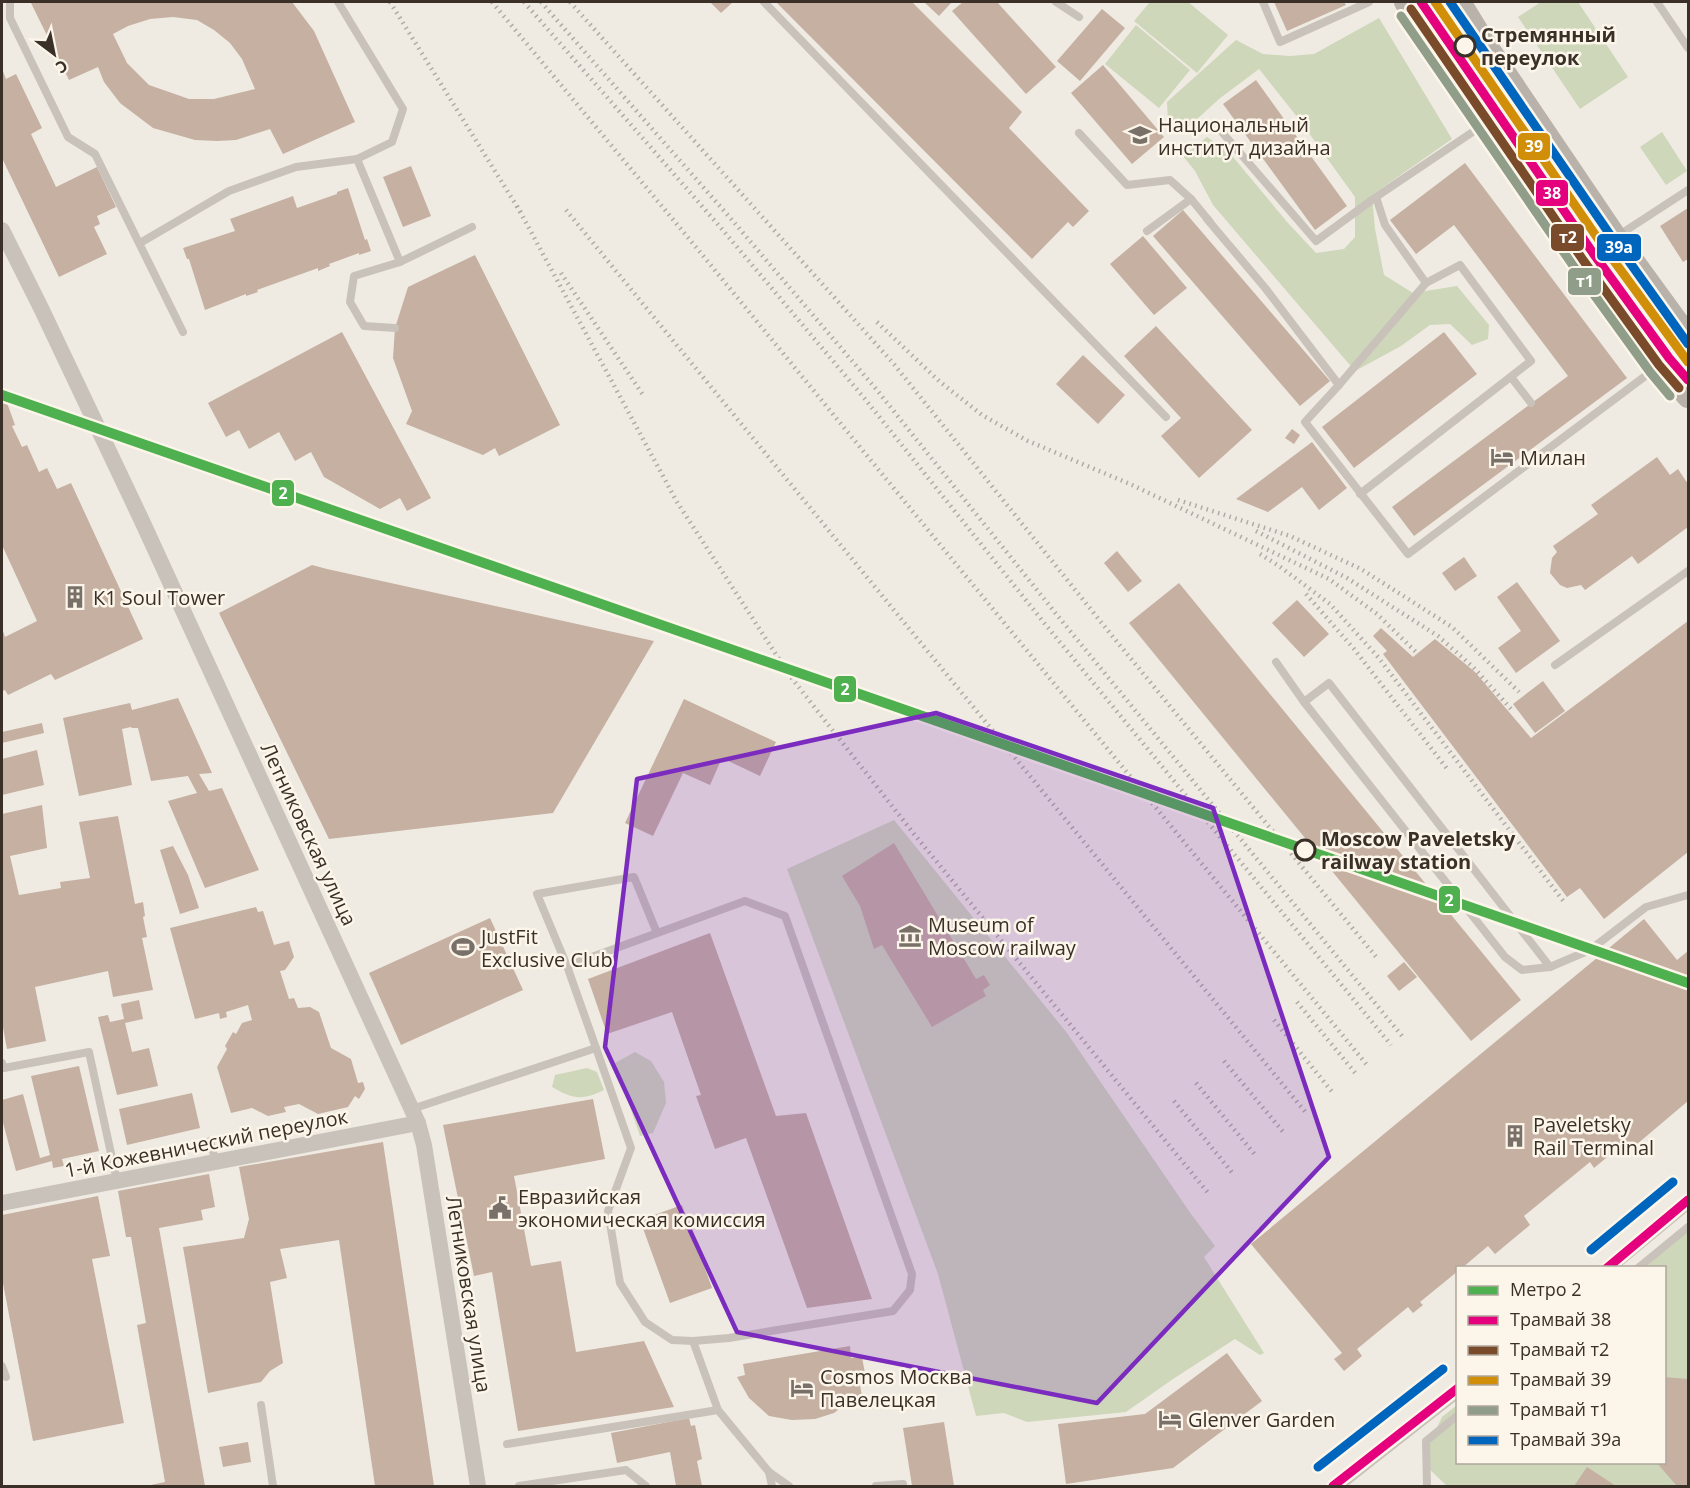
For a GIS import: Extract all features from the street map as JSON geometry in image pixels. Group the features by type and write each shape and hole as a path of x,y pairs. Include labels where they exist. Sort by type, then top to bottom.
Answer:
{"main road":[{"path":"1405,2 1486,123 1660,365 1689,397"},
{"path":"1460,2 1487,46 1616,237 1689,336"}],"street":[{"name":"Летниковская улица","path":"2,230 142,521 415,1116 424,1145 478,1486"},
{"name":"1-й Кожевнический переулок","path":"2,1203 216,1162 415,1116"}],"lane":[{"path":"10,2 10,18 68,137 95,154 183,332"},
{"path":"140,243 229,191 296,167 357,159 392,142 403,109 338,2"},
{"path":"764,2 1166,417"},
{"path":"1056,2 1080,17"},
{"path":"1263,2 1280,42 1369,2"},
{"path":"1657,2 1689,48"},
{"path":"1221,131 1316,241 1376,197 1486,123"},
{"path":"1079,133 1127,185 1170,180 1191,199 1266,289 1339,385"},
{"path":"357,159 400,262"},
{"path":"1616,237 1689,190"},
{"path":"1376,197 1384,225 1426,283"},
{"path":"1147,231 1191,199"},
{"path":"395,327 364,326 350,302 354,276 400,262 472,227"},
{"path":"1360,494 1531,361 1460,265 1426,283 1305,422 1360,494 1408,554 1556,437 1660,365"},
{"path":"1511,377 1531,403"},
{"path":"1555,665 1689,571"},
{"path":"1276,662 1304,702 1505,957 1522,970 1550,967 1590,950 1646,907 1689,895"},
{"path":"1304,702 1329,683 1550,967"},
{"path":"567,966 745,901 785,916 912,1274 910,1290 893,1311 729,1338 672,1340 645,1322 620,1283 608,1211 631,1148 567,966 537,894 634,877 657,933"},
{"path":"415,1116 596,1048"},
{"path":"2,1063 4,1068 89,1052 117,1181"},
{"path":"210,1142 216,1162"},
{"path":"1615,1266 1689,1206"},
{"path":"1640,1266 1689,1227"},
{"path":"693,1341 718,1410 769,1472 789,1486"},
{"path":"2,1366 6,1377"},
{"path":"1341,1486 1456,1396"},
{"path":"261,1405 273,1486"},
{"path":"507,1444 718,1410"},
{"path":"1427,1486 1426,1441 1456,1417"},
{"path":"519,1486 626,1470 646,1486"},
{"path":"769,1472 772,1486"},
{"path":"876,1486 903,1484 903,1486"}],"highlighted area":[{"path":"936,713 1213,808 1329,1157 1097,1403 737,1332 605,1047 637,779"}],"green space":[{"path":"1150,2 1188,2 1228,35 1197,73 1134,21"},
{"path":"1541,2 1578,2 1628,77 1580,109 1518,17"},
{"path":"1379,18 1452,139 1372,195 1375,229 1384,275 1413,293 1457,286 1489,325 1488,339 1472,345 1450,324 1430,325 1401,346 1355,371 1213,205 1195,171 1183,156 1207,137 1228,151 1316,253 1344,249 1355,237 1355,197 1259,69 1219,99 1183,132 1168,122 1167,102 1236,40 1263,54 1290,56 1314,54"},
{"path":"1136,25 1190,70 1159,108 1105,64"},
{"path":"1662,132 1687,171 1666,185 1640,147"},
{"path":"894,820 1067,1033 1215,1246 1204,1257 1264,1353 1260,1355 1235,1339 1126,1412 1027,1422 1004,1413 976,1416 938,1274 787,869"},
{"path":"635,1052 651,1061 664,1082 666,1103 653,1133 640,1136 615,1063"},
{"path":"587,1068 597,1072 604,1090 589,1096 577,1097 552,1087 555,1075"},
{"path":"1688,1225 1688,1486 1447,1486 1427,1467 1428,1446 1442,1417 1456,1406 1456,1464 1666,1464 1666,1266 1635,1266"}],"building":[{"path":"292,2 314,31 355,122 283,154 270,129 236,140 217,141 195,140 153,128 120,103 104,82 98,67 69,80 31,3","holes":["173,17 197,20 230,43 242,59 255,89 214,99 189,99 149,85 127,63 113,34 150,19"]},
{"path":"710,2 733,2 721,13"},
{"path":"776,2 912,2 1022,112 1009,128 1089,211 1073,227 1068,222 1032,259"},
{"path":"924,2 952,2 939,16"},
{"path":"963,2 997,2 1056,67 1026,94 952,11"},
{"path":"1274,2 1344,2 1346,5 1287,31"},
{"path":"1102,9 1125,28 1080,81 1057,61"},
{"path":"1103,65 1164,137 1132,164 1071,93"},
{"path":"2,69 6,79 16,74 42,128 31,134 56,187 97,167 116,207 97,216 100,224 94,227 107,254 59,277 2,158"},
{"path":"1256,80 1347,206 1315,230 1223,104"},
{"path":"1465,163 1627,378 1414,536 1392,507 1568,376 1454,225 1416,254 1390,220"},
{"path":"411,166 431,216 403,227 383,177"},
{"path":"348,188 365,240 367,239 371,251 359,255 359,253 329,264 330,266 318,271 318,268 205,310 189,259 183,248 235,231 230,219 293,196 297,208"},
{"path":"1688,208 1688,259 1683,262 1660,226"},
{"path":"1183,210 1330,381 1300,406 1153,236"},
{"path":"1143,236 1187,288 1154,315 1110,264"},
{"path":"475,255 560,425 499,456 495,448 483,455 406,424 412,411 393,358 395,328 408,287"},
{"path":"1156,326 1252,430 1199,478 1161,436 1181,418 1124,356"},
{"path":"342,332 431,498 407,511 400,498 380,509 324,477 311,452 295,461 279,432 249,449 239,430 226,437 208,403"},
{"path":"1444,332 1477,374 1354,468 1322,427"},
{"path":"1083,355 1125,395 1098,424 1056,384"},
{"path":"2,389 15,425 12,426 22,447 27,445 39,472 47,468 57,489 71,483 143,639 55,680 51,674 8,695 5,690 2,691 2,628 5,637 37,621 2,545"},
{"path":"1292,429 1300,435 1294,444 1285,438"},
{"path":"1312,442 1347,488 1319,510 1302,487 1268,512 1236,499"},
{"path":"1657,457 1670,475 1678,469 1688,484 1688,527 1638,564 1632,556 1585,590 1581,585 1567,588 1560,585 1550,573 1552,558 1557,552 1553,546 1598,514 1591,505"},
{"path":"1117,551 1142,581 1128,592 1104,563"},
{"path":"1464,557 1477,576 1455,591 1442,573"},
{"path":"312,565 654,641 553,813 329,839 219,613"},
{"path":"1517,582 1560,641 1516,673 1498,648 1521,631 1497,597"},
{"path":"1179,583 1521,1000 1471,1041 1129,623"},
{"path":"1297,600 1329,634 1304,657 1272,623"},
{"path":"1688,621 1688,852 1604,919 1580,888 1567,897 1383,654 1387,651 1373,636 1381,628 1413,657 1435,639 1475,672 1531,738"},
{"path":"1543,681 1565,711 1535,733 1513,704"},
{"path":"178,698 212,773 199,774 209,791 222,788 259,870 205,888 168,801 197,793 188,776 151,781 138,728 131,727 122,729 132,785 79,796 63,718 130,703 132,710"},
{"path":"684,699 776,742 760,776 722,758 710,785 683,773 653,836 625,823"},
{"path":"42,723 44,733 2,743 2,732"},
{"path":"37,750 44,785 2,795 2,759"},
{"path":"42,805 47,848 10,856 19,895 61,888 60,882 90,878 79,822 118,816 135,904 143,902 147,937 142,938 153,990 113,997 108,971 35,987 46,1041 7,1049 2,1022 2,814"},
{"name":"Museum of Moscow railway","path":"894,843 976,979 984,975 990,985 983,990 986,996 932,1027 882,945 874,949 860,906 842,876"},
{"path":"173,846 188,875 199,908 180,914 160,850"},
{"path":"256,907 258,912 263,911 274,945 289,941 294,957 285,970 280,971 289,999 294,998 298,1008 310,1007 319,1012 331,1048 351,1059 358,1083 363,1082 365,1089 359,1099 355,1096 348,1107 318,1114 299,1104 284,1107 286,1112 268,1116 252,1108 231,1113 217,1067 233,1032 236,1034 242,1023 252,1020 248,1005 226,1012 227,1017 220,1019 219,1013 195,1019 170,928"},
{"path":"490,918 523,990 401,1045 369,973"},
{"name":"Paveletsky Rail Terminal","path":"1644,919 1677,960 1688,951 1688,1101 1630,1150 1624,1143 1594,1168 1590,1162 1524,1216 1530,1225 1495,1254 1488,1246 1464,1266 1456,1266 1456,1273 1420,1302 1423,1305 1413,1313 1408,1307 1357,1349 1362,1356 1344,1371 1334,1359 1342,1353 1251,1244"},
{"path":"710,933 776,1116 806,1113 872,1299 807,1308 746,1138 715,1149 696,1096 701,1095 672,1012 607,1034 588,979"},
{"path":"1404,962 1417,977 1399,991 1387,976"},
{"path":"139,1000 143,1019 125,1023 132,1052 149,1048 158,1086 117,1095 98,1017 108,1015 110,1022 124,1019 121,1004"},
{"path":"79,1066 99,1151 62,1159 64,1166 53,1168 52,1161 16,1171 2,1119 2,1100 23,1094 40,1158 50,1155 31,1076"},
{"path":"192,1093 200,1128 127,1145 119,1109"},
{"path":"593,1099 605,1159 514,1176 531,1266 561,1261 576,1352 644,1341 674,1407 518,1431 492,1272 474,1276 443,1125"},
{"path":"383,1142 434,1486 375,1486 339,1240 280,1249 287,1278 270,1282 283,1363 270,1371 261,1382 208,1393 183,1247 244,1238 249,1219 239,1167"},
{"path":"209,1174 215,1207 201,1210 203,1220 159,1228 205,1486 146,1486 165,1482 137,1325 146,1323 131,1237 126,1237 118,1191"},
{"path":"98,1196 110,1256 92,1259 124,1423 33,1441 2,1278 2,1215"},
{"path":"682,1205 712,1288 670,1303 640,1220"},
{"name":"Cosmos Москва Павелецкая","path":"850,1346 851,1358 862,1357 866,1379 859,1380 862,1396 854,1398 834,1413 815,1419 792,1420 769,1416 749,1398 737,1377 745,1375 743,1364"},
{"name":"Glenver Garden","path":"1227,1353 1262,1401 1173,1468 1066,1484 1058,1424 1145,1414"},
{"path":"1666,1377 1688,1379 1688,1486 1677,1486 1658,1464 1666,1464"},
{"path":"689,1418 691,1426 695,1425 702,1459 697,1461 702,1486 676,1486 670,1452 617,1463 611,1433"},
{"path":"944,1422 954,1486 912,1486 903,1428"},
{"path":"248,1442 251,1462 223,1467 219,1447"},
{"path":"1587,1467 1616,1486 1574,1486"}],"railway":[{"path":"390,2 521,213"},
{"path":"492,2 1367,1065"},
{"path":"524,2 721,228 865,399 1045,624 1391,1045"},
{"path":"541,2 876,389 1057,615 1402,1036"},
{"path":"570,2 893,363 1109,632 1377,958"},
{"path":"517,206 677,502 790,676 914,834 1209,1194"},
{"path":"566,210 1307,1114"},
{"path":"561,273 643,395"},
{"path":"877,322 939,381 982,415 1028,441 1130,484 1329,579 1377,614 1418,654"},
{"path":"1178,500 1290,536 1361,569 1452,627 1519,692"},
{"path":"1256,531 1347,578 1438,636 1473,667 1512,710"},
{"path":"1260,554 1330,604 1378,657 1564,902"},
{"path":"1306,594 1354,649 1448,770"},
{"path":"1297,1002 1356,1074"},
{"path":"1274,1020 1333,1093"},
{"path":"1224,1061 1284,1133"},
{"path":"1196,1083 1256,1156"},
{"path":"1174,1101 1234,1175"}],"metro line":[{"name":"2","path":"2,395 1688,983"}],"tram line":[{"name":"38","path":"1421,2 1593,253 1669,358 1688,380"},
{"name":"39","path":"1435,2 1603,246 1688,362"},
{"name":"39а","path":"1450,2 1688,344"},
{"name":"т2","path":"1411,9 1583,260 1659,365 1679,388"},
{"name":"т1","path":"1401,16 1574,267 1670,396"},
{"name":"39а","path":"1591,1250 1673,1182"},
{"name":"38","path":"1609,1266 1688,1200"},
{"name":"39а","path":"1318,1467 1443,1369"},
{"name":"38","path":"1333,1486 1456,1390"}],"place":[{"name":"Стремянный переулок","path":"1465,46"},
{"name":"Национальный институт дизайна","path":"1140,135"},
{"name":"Милан","path":"1502,457"},
{"name":"К1 Soul Tower","path":"75,597"},
{"name":"Moscow Paveletsky railway station","path":"1305,850"},
{"name":"Museum of Moscow railway","path":"910,936"},
{"name":"JustFit Exclusive Club","path":"463,947"},
{"name":"Paveletsky Rail Terminal","path":"1515,1136"},
{"name":"Евразийская экономическая комиссия","path":"500,1208"},
{"name":"Cosmos Москва Павелецкая","path":"802,1388"},
{"name":"Glenver Garden","path":"1170,1419"}]}
